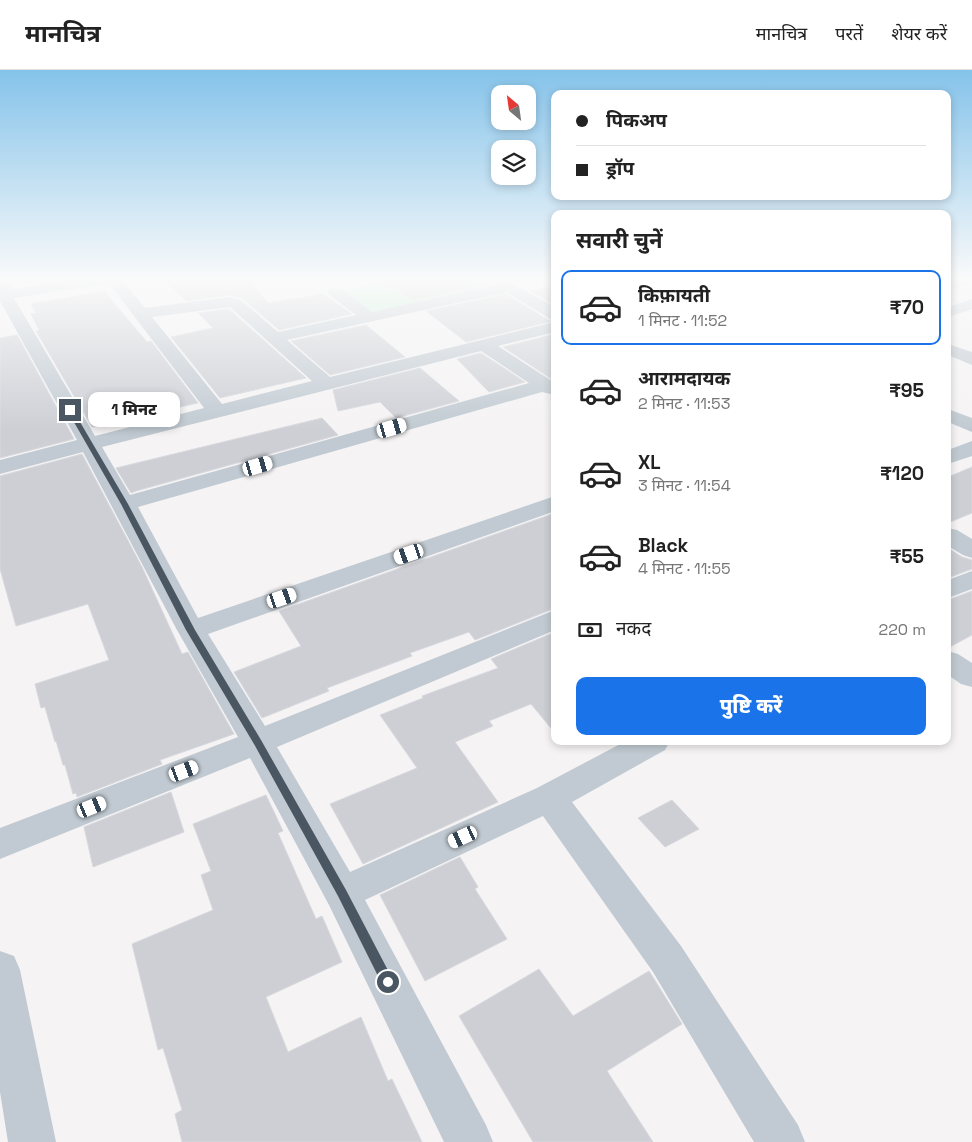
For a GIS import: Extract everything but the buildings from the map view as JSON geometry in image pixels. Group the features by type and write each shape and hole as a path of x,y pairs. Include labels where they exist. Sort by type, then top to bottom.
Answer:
{"street":[{"path":"24,330 124,504 191,630 258,742 342,893 469,1142"},
{"path":"154,330 218,412"},
{"path":"265,330 325,383"},
{"path":"274,338 310,330"},
{"path":"0,467 325,383 543,330"},
{"path":"484,345 550,388"},
{"path":"951,350 972,359"},
{"path":"124,504 550,388"},
{"path":"951,416 972,426"},
{"path":"951,457 972,448"},
{"path":"191,630 551,504"},
{"path":"951,537 972,550"},
{"path":"951,589 972,579"},
{"path":"0,844 258,742 551,621"},
{"path":"951,663 972,678"},
{"path":"342,893 549,798 647,745"},
{"path":"549,798 667,959 781,1142"},
{"path":"0,970 32,1142"}],"route":[{"path":"70,410 124,504 191,630 258,742 342,893 388,982"}]}
